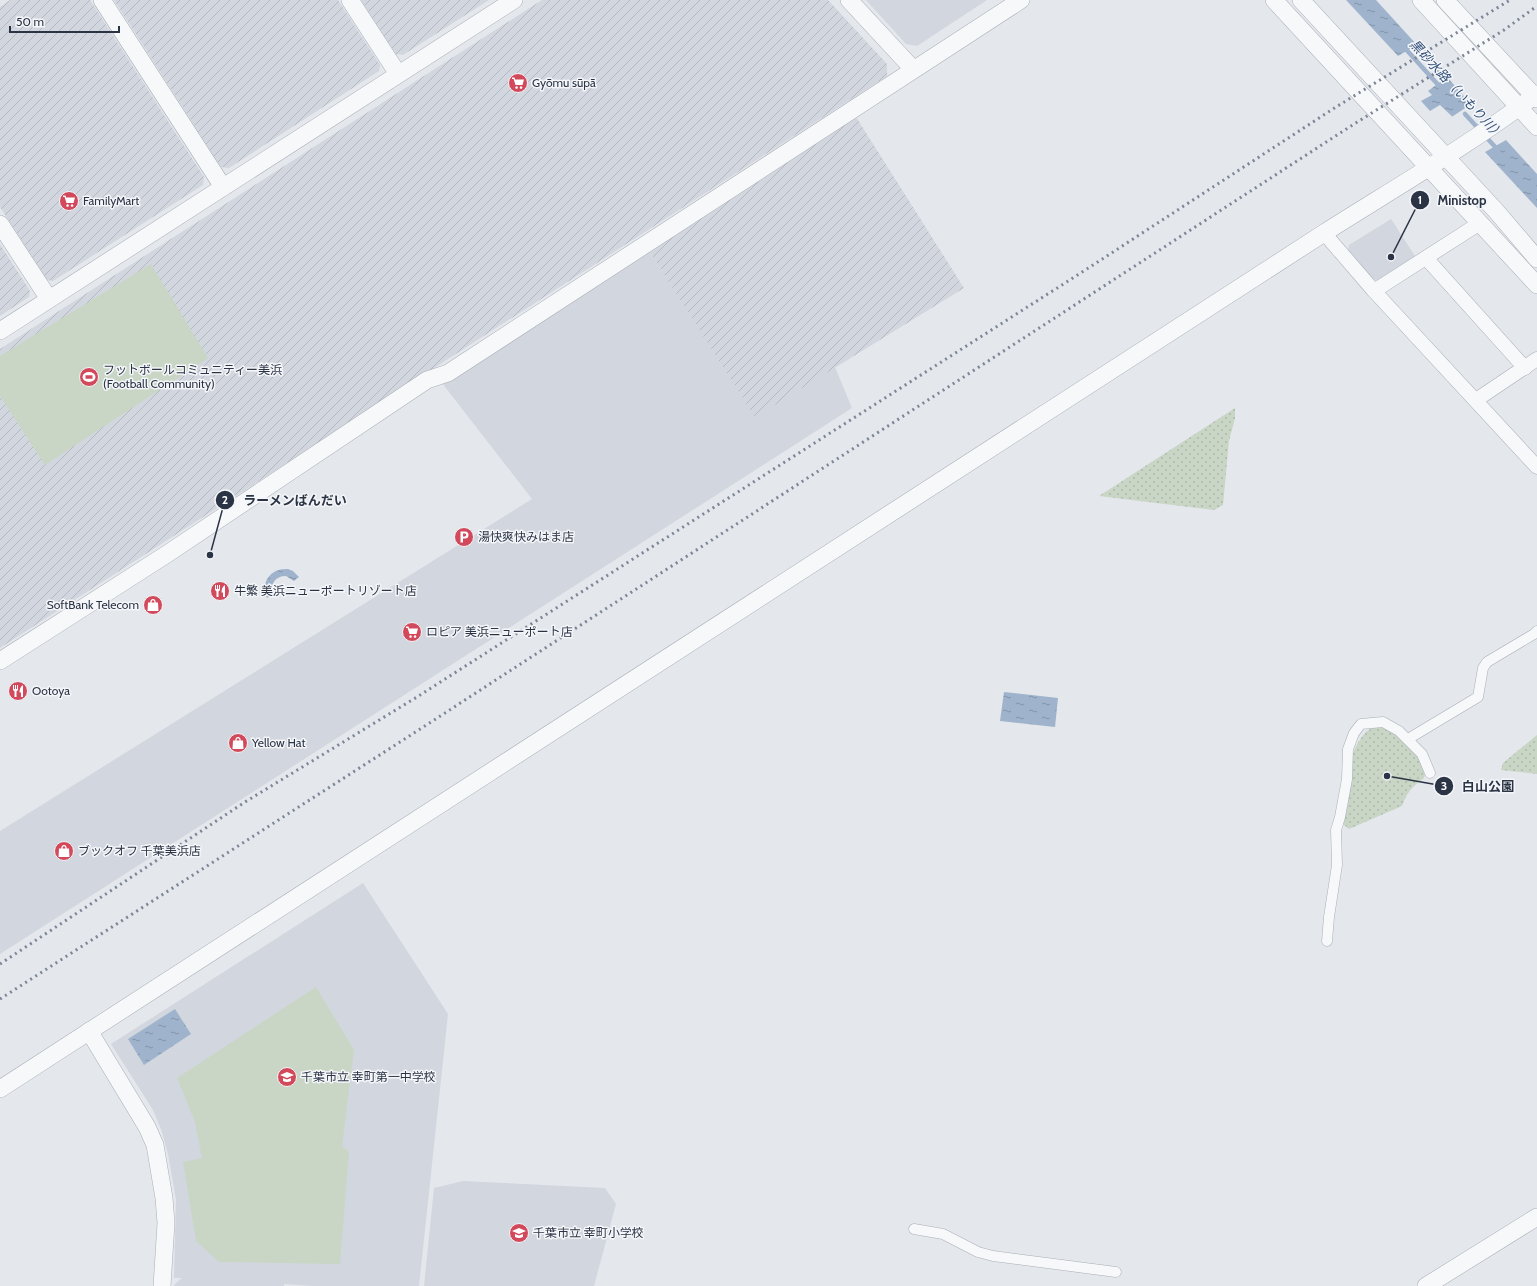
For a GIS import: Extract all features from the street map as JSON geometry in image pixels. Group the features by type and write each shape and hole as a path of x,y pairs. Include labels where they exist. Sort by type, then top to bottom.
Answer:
{"street":[{"path":"102,0 223,187"},
{"path":"350,0 398,74"},
{"path":"0,331 514,0"},
{"path":"849,0 913,69"},
{"path":"0,662 167,554 427,380 448,373 1021,0"},
{"path":"1274,0 1537,285"},
{"path":"1301,0 1446,156 1537,259"},
{"path":"1421,0 1537,127"},
{"path":"0,1089 1324,233 1468,142 1536,96 1449,1 1433,14"},
{"path":"1374,291 1480,223"},
{"path":"0,224 49,299"},
{"path":"1324,233 1374,291 1537,467"},
{"path":"1426,258 1525,368"},
{"path":"1476,400 1537,359"},
{"path":"1408,739 1478,697 1483,668 1487,662 1537,631"},
{"path":"1327,941 1328,917 1337,865 1336,830 1347,779 1348,749 1354,733 1361,724 1383,722 1399,731 1422,754 1430,773"},
{"path":"88,1031 147,1127 155,1145 164,1198 166,1223 162,1286"},
{"path":"1426,1286 1537,1217"},
{"path":"914,1229 943,1234 978,1252 994,1256 1116,1272"}],"shaded area":[{"path":"10,0 90,0 204,177 203,185 53,281 47,280 0,207 0,7"},
{"path":"114,0 338,0 380,65 379,71 229,168 221,167"},
{"path":"361,0 489,0 403,55 396,54"},
{"path":"542,0 828,0 887,64 887,76 0,648 0,349"},
{"path":"866,0 987,0 917,46 906,44"},
{"path":"856,117 964,288 755,417 649,251"},
{"path":"1391,219 1415,256 1381,281 1373,279 1348,251 1349,245"},
{"path":"0,244 30,291 29,297 0,316"},
{"path":"649,251 755,416 835,367 852,408 0,954 0,831 532,499 442,383"},
{"name":"千葉市立 幸町第一中学校","path":"363,883 448,1014 419,1286 312,1286 284,1284 284,1286 174,1286 182,1278 174,1278 176,1200 168,1154 162,1132 153,1110 111,1044"},
{"name":"千葉市立 幸町小学校","path":"463,1181 605,1188 616,1204 594,1286 424,1286 434,1188"}],"green space":[{"name":"フットボールコミュニティー美浜 (Football Community)","path":"151,264 208,358 45,465 0,396 0,356"},
{"path":"1235,408 1235,418 1229,441 1223,505 1214,510 1099,496"},
{"path":"1383,726 1397,734 1418,755 1425,771 1424,778 1410,790 1402,806 1349,829 1343,824 1350,763 1359,741 1366,732"},
{"path":"1537,735 1537,774 1501,770 1503,763"},
{"path":"316,987 354,1050 342,1146 349,1152 340,1264 219,1262 196,1241 183,1162 202,1158 195,1122 177,1078"}],"water":[{"path":"1346,0 1376,0 1417,45 1398,56"},
{"path":"1447,77 1478,112 1460,124 1440,105 1430,111 1421,101 1432,95 1428,91"},
{"path":"1506,140 1537,174 1537,208 1485,152"},
{"path":"282,569 293,571 299,577 294,581 286,576 279,577 274,581 272,587 273,594 267,598 265,587 268,577"},
{"path":"1004,692 1058,698 1055,727 1000,721"},
{"path":"175,1009 191,1034 144,1065 128,1039"}],"pier":[{"path":"1473,103 1480,113 1461,126 1450,118"}],"waterway":[{"name":"黒砂水路（いもり川）","path":"1403,46 1441,88"},
{"name":"黒砂水路（いもり川）","path":"1465,114 1498,150"}],"railway":[{"path":"0,964 245,802 417,697 1090,267 1336,107 1510,0"},
{"path":"0,999 431,722 1351,126 1504,30 1537,6"}],"place":[{"name":"Gyōmu sūpā","path":"518,83"},
{"name":"FamilyMart","path":"69,201"},
{"name":"Ministop","path":"1391,257"},
{"name":"フットボールコミュニティー美浜 (Football Community)","path":"89,377"},
{"name":"湯快爽快みはま店","path":"464,537"},
{"name":"ラーメンばんだい","path":"210,555"},
{"name":"牛繁 美浜ニューポートリゾート店","path":"220,591"},
{"name":"SoftBank Telecom","path":"153,605"},
{"name":"ロピア 美浜ニューポート店","path":"412,632"},
{"name":"Ootoya","path":"18,691"},
{"name":"Yellow Hat","path":"238,743"},
{"name":"白山公園","path":"1387,776"},
{"name":"ブックオフ 千葉美浜店","path":"64,851"},
{"name":"千葉市立 幸町第一中学校","path":"287,1077"},
{"name":"千葉市立 幸町小学校","path":"519,1233"}]}
